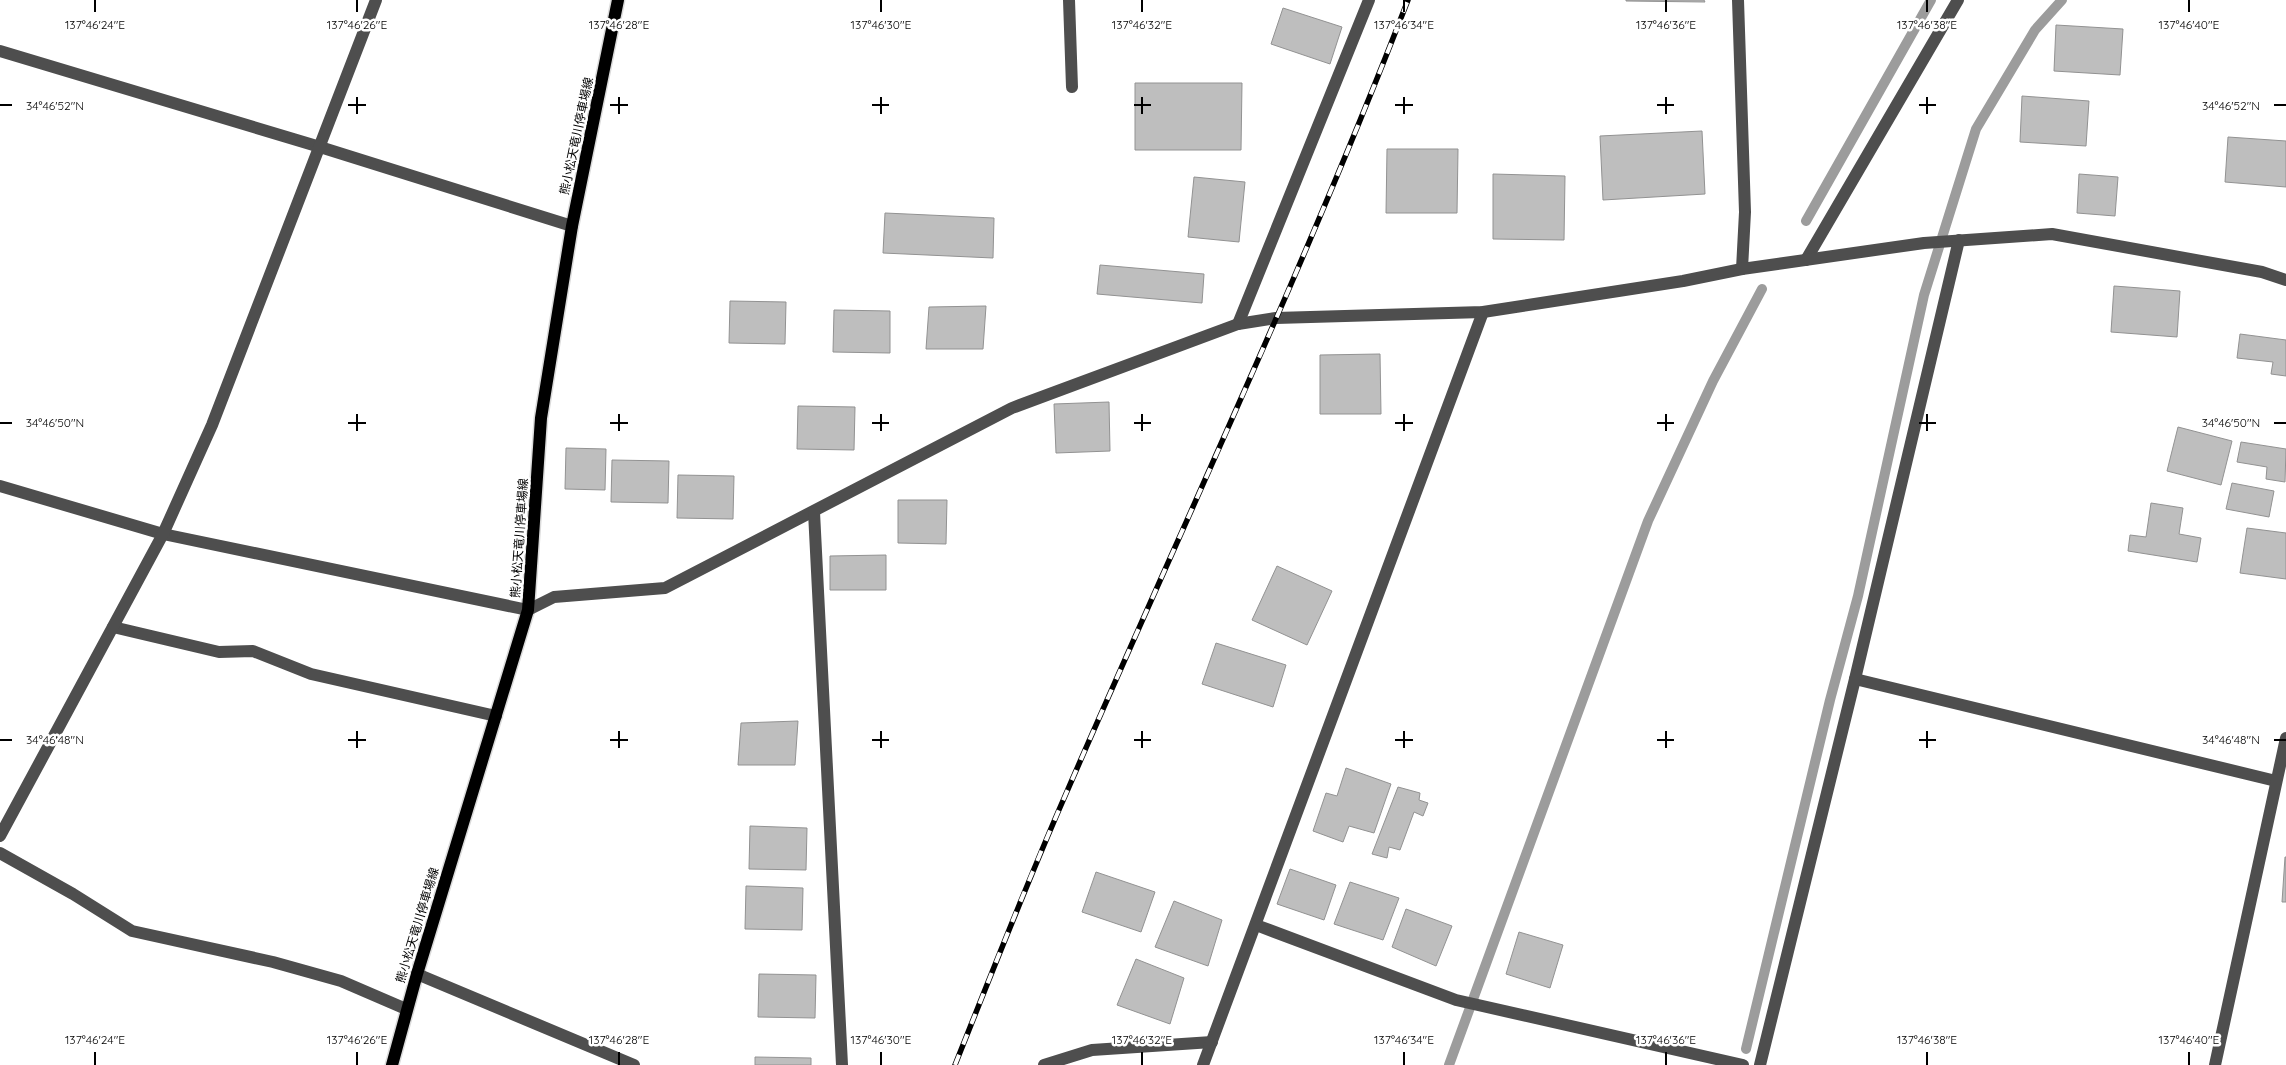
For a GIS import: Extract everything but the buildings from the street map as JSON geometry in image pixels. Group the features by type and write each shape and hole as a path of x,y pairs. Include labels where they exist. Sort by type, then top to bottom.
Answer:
{"main road":[{"name":"熊小松天竜川停車場線","path":"392,1065 416,974 528,610 541,418 572,226 618,0"}],"street":[{"path":"0,836 163,534 212,424 376,0"},
{"path":"1069,0 1072,86"},
{"path":"1238,324 1370,0"},
{"path":"1738,0 1745,212 1742,269"},
{"path":"1806,260 1958,0"},
{"path":"0,52 320,147 572,226"},
{"path":"0,486 163,534 528,610 554,597 665,588 1012,408 1238,324 1276,318 1483,312 1683,281 1742,269 1924,243 2052,234 2262,272 2286,280"},
{"path":"1760,1065 1855,679 1959,240"},
{"path":"1203,1065 1483,312"},
{"path":"814,512 842,1065"},
{"path":"113,627 219,652 253,651 312,674 496,716"},
{"path":"1855,679 2276,781"},
{"path":"2215,1065 2286,738"},
{"path":"0,853 73,894 132,931 290,967 341,981 406,1009"},
{"path":"1256,925 1456,1000 1743,1065"},
{"path":"416,974 634,1065"},
{"path":"1044,1065 1092,1050 1212,1042"}],"waterway":[{"path":"1806,221 1931,0"},
{"path":"1746,1049 1830,700 1858,596 1924,295 1976,129 2035,30 2062,0"},
{"path":"1449,1065 1648,521 1713,381 1762,289"}],"railway":[{"path":"955,1065 1051,829 1327,201 1408,0"}]}
